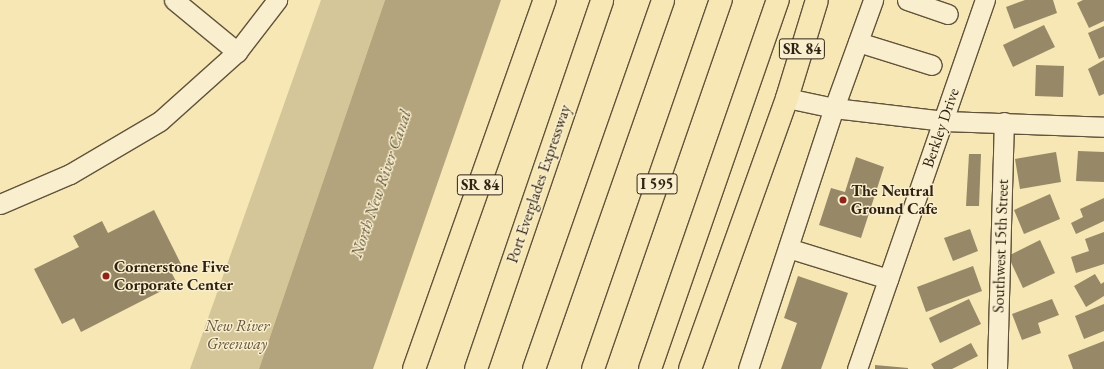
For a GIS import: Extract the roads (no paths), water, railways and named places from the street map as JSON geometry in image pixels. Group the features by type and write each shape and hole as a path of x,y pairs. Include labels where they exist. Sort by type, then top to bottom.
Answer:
{"main road":[{"name":"SR 84","path":"414,369 545,0"},
{"name":"Port Everglades Expressway","path":"476,369 602,0"},
{"path":"534,369 662,0"},
{"name":"I 595","path":"593,369 721,0"},
{"path":"650,369 778,0"},
{"name":"SR 84","path":"690,369 787,98 817,0"}],"street":[{"path":"174,0 237,52"},
{"path":"0,204 70,174 160,121 237,52 277,0"},
{"path":"748,369 834,108 873,0"},
{"path":"907,0 948,14"},
{"name":"Berkley Drive","path":"857,369 985,0"},
{"path":"858,42 932,65"},
{"path":"787,98 834,108 944,120 1104,127"},
{"name":"Southwest 15th Street","path":"997,369 1004,122"},
{"path":"788,248 888,279"}],"water":[{"name":"North New River Canal","path":"385,0 501,0 373,369 259,369"}],"place":[{"name":"The Neutral Ground Cafe","path":"843,200"},
{"name":"Cornerstone Five Corporate Center","path":"106,276"}],"park label":[{"name":"New River Greenway","path":"237,335"}]}
